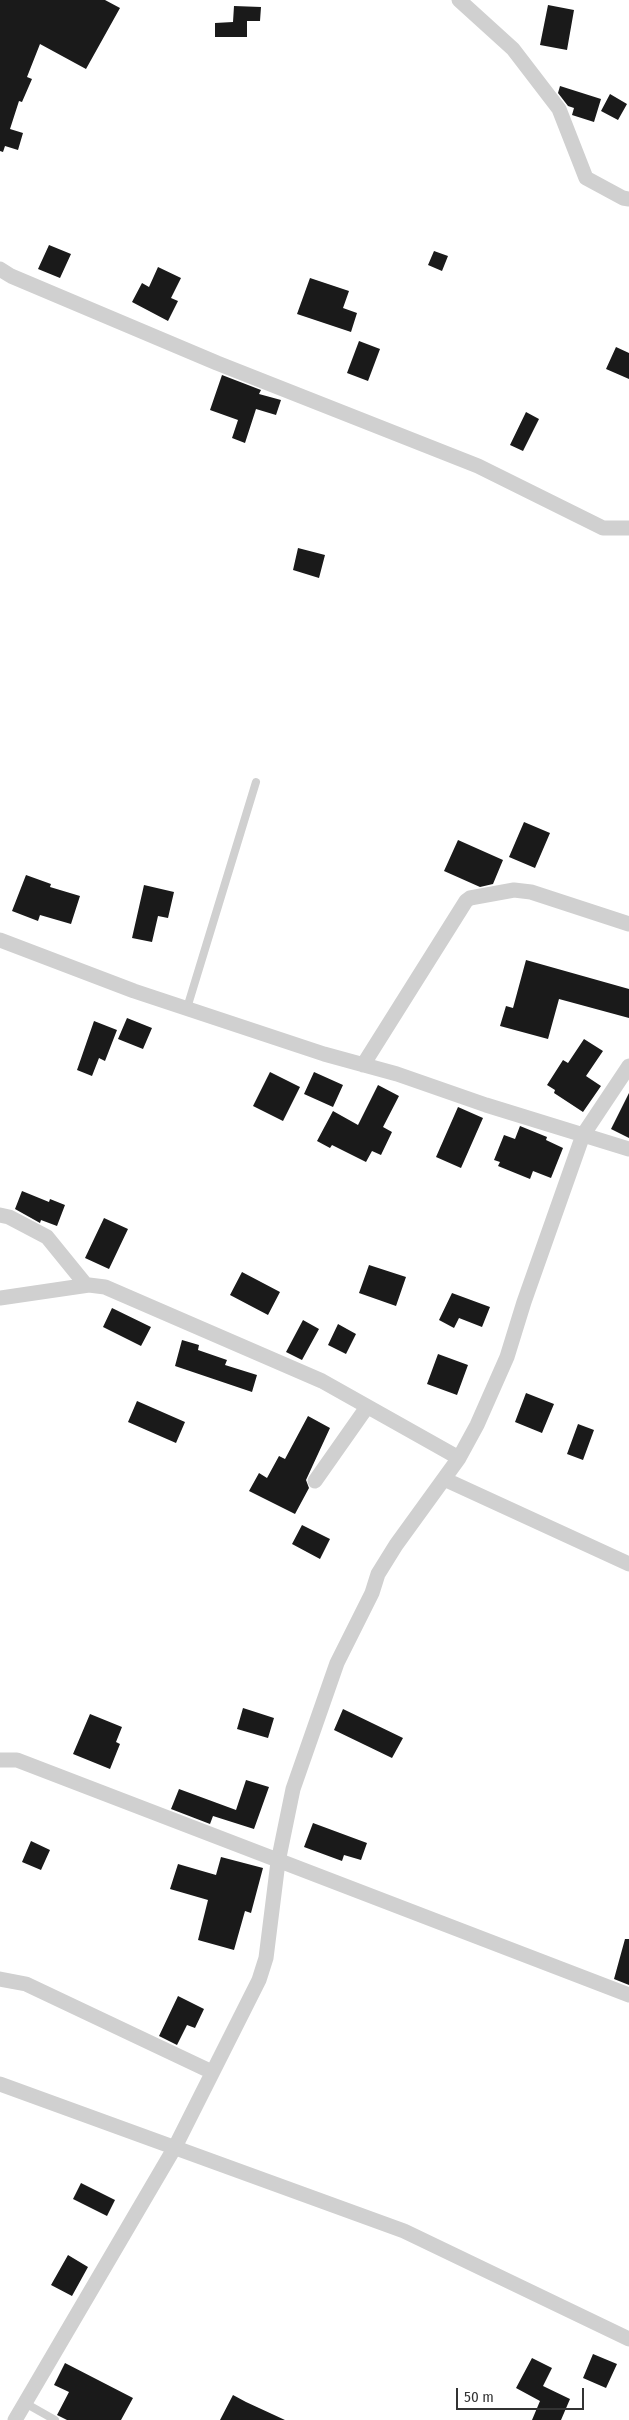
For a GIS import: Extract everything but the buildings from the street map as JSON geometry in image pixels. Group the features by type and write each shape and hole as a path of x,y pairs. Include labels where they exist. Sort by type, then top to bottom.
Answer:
{"street":[{"path":"459,0 513,49 559,108 586,178 629,199"},
{"path":"0,269 11,276 217,363 478,466 603,528 629,528"},
{"path":"364,1064 466,901 470,898 514,890 531,892 629,924"},
{"path":"0,940 134,991 324,1054 364,1064 629,1149"},
{"path":"15,2420 175,2147 259,1980 266,1958 278,1862 293,1789 337,1663 372,1593 378,1574 396,1544 459,1458 477,1425 507,1358 524,1302 583,1135 629,1066"},
{"path":"0,1215 9,1217 48,1237 86,1286"},
{"path":"0,1298 86,1286 100,1286 114,1290 322,1381 459,1458"},
{"path":"315,1481 367,1407"},
{"path":"444,1479 629,1564"},
{"path":"0,1760 17,1760 278,1862 629,1995"},
{"path":"0,1979 26,1984 212,2072"},
{"path":"0,2084 404,2231 629,2339"}],"lane":[{"path":"187,1008 256,782"},
{"path":"25,2403 55,2420"}]}
